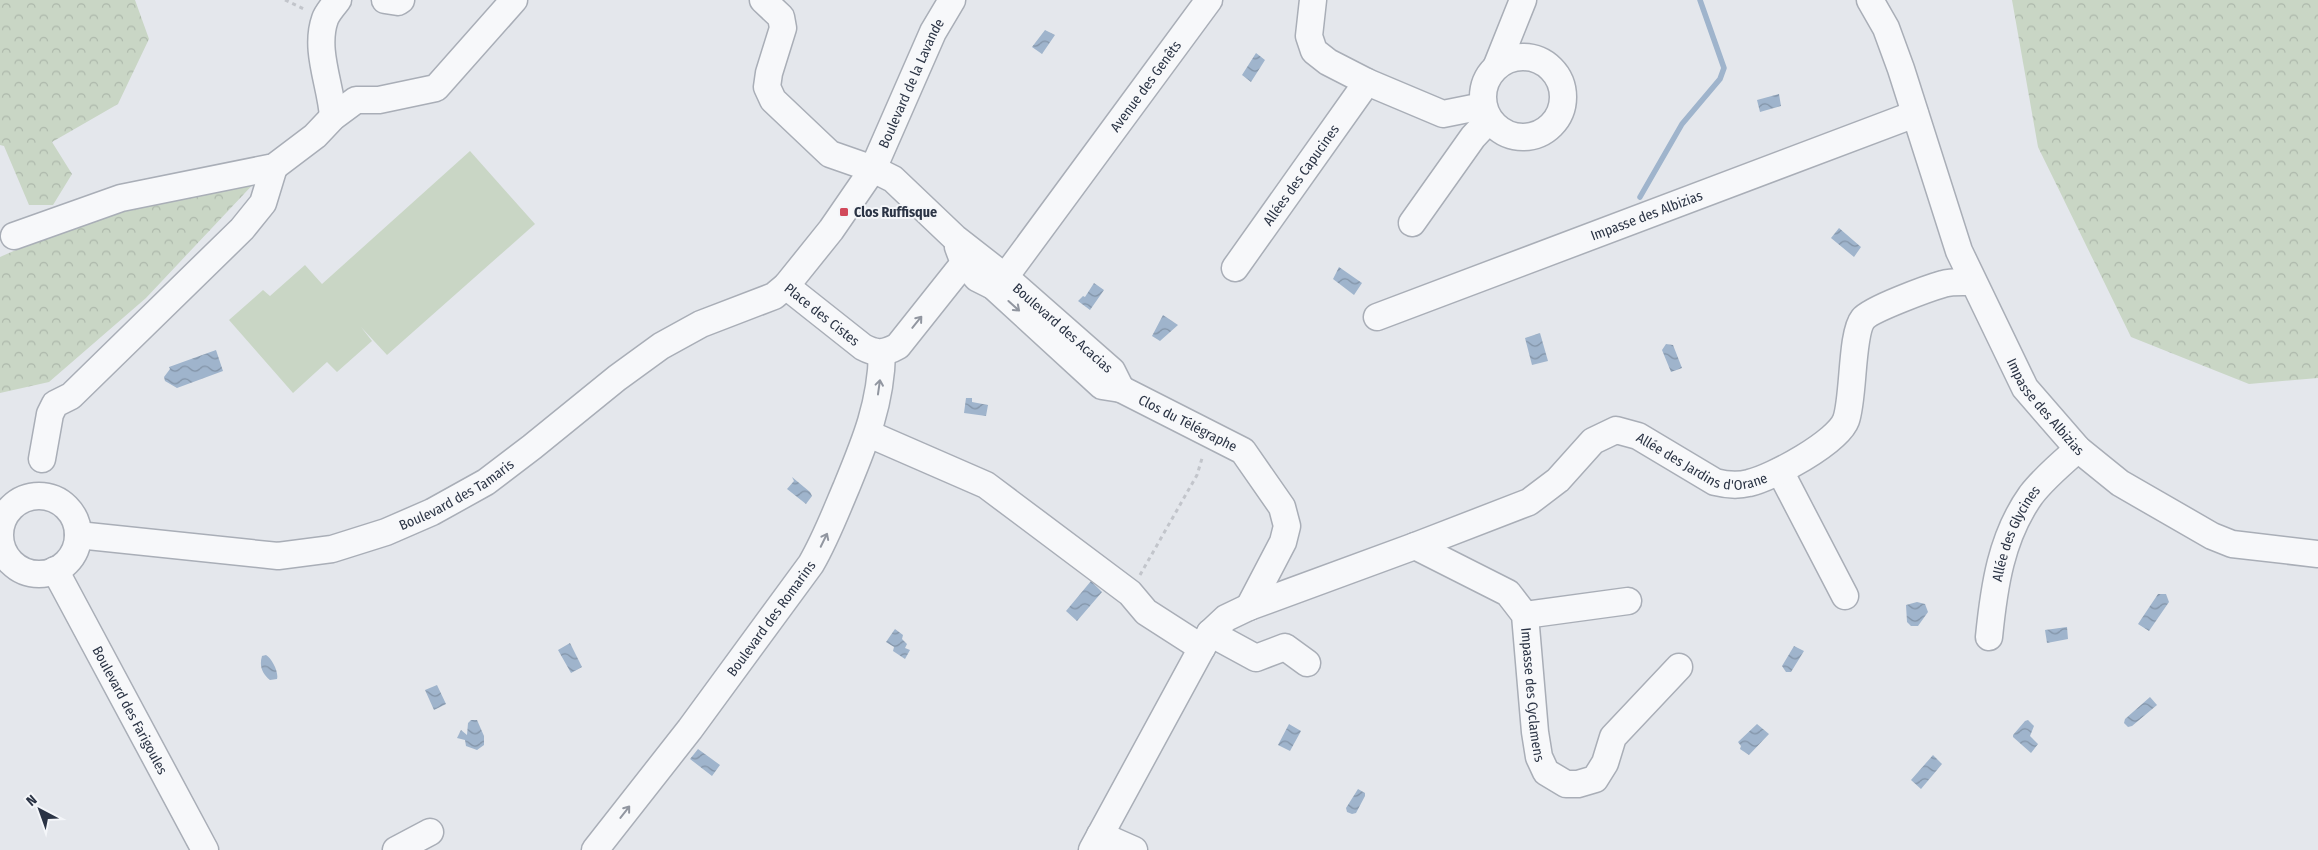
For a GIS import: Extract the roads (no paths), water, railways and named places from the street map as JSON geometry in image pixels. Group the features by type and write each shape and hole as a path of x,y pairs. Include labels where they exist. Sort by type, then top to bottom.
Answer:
{"street":[{"path":"333,117 332,96 322,59 322,38 325,18 338,0"},
{"path":"385,0 398,2 401,0"},
{"path":"14,236 120,198 274,167 316,136 333,117 356,100 379,100 436,88 514,0"},
{"name":"Boulevard des Acacias","path":"763,0 781,17 784,28 769,73 767,87 773,100 830,154 873,169 892,178 1102,386 1121,389"},
{"name":"Boulevard de la Lavande","path":"873,169 933,32 952,0"},
{"name":"Avenue des Genêts","path":"999,282 1084,171 1209,0"},
{"path":"1313,0 1309,36 1314,51 1328,62 1367,82 1443,114 1486,113"},
{"path":"1497,66 1523,0"},
{"name":"Impasse des Albizias","path":"1870,0 1886,28 1959,251 2009,350 2025,388 2078,449 2120,483 2212,536 2232,544 2318,554"},
{"path":"1525,56 1539,60 1552,68 1560,80 1563,94 1561,109 1554,122 1543,132 1528,137 1514,136 1500,130 1486,113 1482,91 1487,77 1497,66 1510,58 1525,56"},
{"name":"Allées des Capucines","path":"1235,268 1367,82"},
{"path":"1412,222 1473,137 1486,113"},
{"name":"Impasse des Albizias","path":"1377,317 1915,114"},
{"path":"42,459 50,414 55,404 71,396 242,230 263,203 274,167"},
{"name":"Place des Cistes","path":"873,169 831,230 786,286 863,346 874,353 882,353"},
{"name":"Boulevard des Acacias","path":"954,238 964,263 977,278 999,282"},
{"path":"882,353 898,346 964,263"},
{"name":"Allée des Jardins d'Orane","path":"1206,640 1226,618 1249,607 1529,502 1558,480 1593,441 1616,430 1638,436 1715,482 1728,486 1750,483 1780,471 1829,441 1846,421 1858,333 1863,319 1876,310 1945,283 1973,282"},
{"name":"Boulevard des Tamaris","path":"78,535 278,556 332,549 386,532 432,512 486,482 617,378 661,346 702,324 774,296 786,286"},
{"name":"Boulevard des Romarins","path":"595,850 690,729 810,564 824,541 869,434 876,406 882,353"},
{"name":"Clos du Télégraphe","path":"1121,389 1208,435 1243,451 1282,507 1287,526 1283,542 1249,607"},
{"path":"869,434 986,485 1130,593 1146,612 1206,640 1256,658 1285,647 1307,663"},
{"name":"Allée des Glycines","path":"1989,637 1994,591 2010,530 2032,494 2078,449"},
{"path":"1780,471 1845,596"},
{"path":"37,496 56,500 72,516 78,535 72,556 66,563 55,570 42,574 30,573 8,560 1,547 0,531 4,509 37,496"},
{"name":"Clos du Télégraphe","path":"1283,542 1287,572 1296,590"},
{"name":"Impasse des Cyclamens","path":"1415,546 1508,593 1525,615 1534,732 1539,757 1546,772 1566,784 1578,784 1595,779 1605,763 1613,737 1678,668"},
{"name":"Boulevard des Farigoules","path":"55,570 200,849"},
{"path":"1525,615 1628,602"},
{"path":"1134,850 1096,842 1206,640"},
{"path":"396,850 430,832"}],"water":[{"path":"1045,30 1055,35 1042,54 1032,47"},
{"path":"1256,53 1265,60 1251,82 1242,75"},
{"path":"1779,94 1781,106 1760,112 1757,100"},
{"path":"1839,228 1861,247 1854,257 1831,238"},
{"path":"1339,267 1362,283 1354,295 1333,279"},
{"path":"1094,283 1104,290 1090,310 1078,301 1083,296 1085,297"},
{"path":"1163,315 1178,325 1160,341 1152,336"},
{"path":"1540,333 1548,361 1532,365 1525,338"},
{"path":"1666,344 1673,345 1682,368 1671,372 1662,350"},
{"path":"216,350 223,371 177,388 165,381 164,377 170,369 169,367"},
{"path":"966,398 972,398 972,402 988,405 986,416 964,413"},
{"path":"792,477 810,492 812,496 806,504 787,489 794,481"},
{"path":"1091,581 1102,592 1077,621 1066,611"},
{"path":"2158,594 2166,594 2169,602 2149,631 2138,624"},
{"path":"1917,602 1925,604 1928,612 1918,626 1911,626 1907,622 1906,605"},
{"path":"2067,627 2068,639 2047,643 2045,630"},
{"path":"895,629 903,635 902,639 907,644 905,648 910,650 905,659 893,651 894,647 886,642"},
{"path":"570,643 582,667 571,673 558,650"},
{"path":"1794,646 1804,651 1791,672 1786,672 1782,666"},
{"path":"266,655 271,659 277,673 277,679 270,680 263,672 261,660 262,656"},
{"path":"437,685 446,704 434,710 425,690"},
{"path":"2150,697 2157,705 2132,726 2128,727 2124,723 2125,719"},
{"path":"471,720 477,720 484,736 484,745 477,750 466,746 465,740 457,738 461,730 467,735 468,723"},
{"path":"2028,720 2034,726 2030,736 2038,744 2031,753 2013,737 2025,721"},
{"path":"1289,724 1301,731 1290,751 1278,745"},
{"path":"1757,724 1769,734 1749,755 1740,749 1741,746 1738,742"},
{"path":"698,749 720,765 712,776 690,759"},
{"path":"1933,755 1942,764 1921,789 1911,780"},
{"path":"1358,789 1365,793 1365,796 1356,813 1352,814 1347,812 1346,808"}],"waterway":[{"path":"1640,197 1682,124 1720,79 1724,68 1700,0"}],"place":[{"name":"Clos Ruffisque","path":"844,212"}]}
